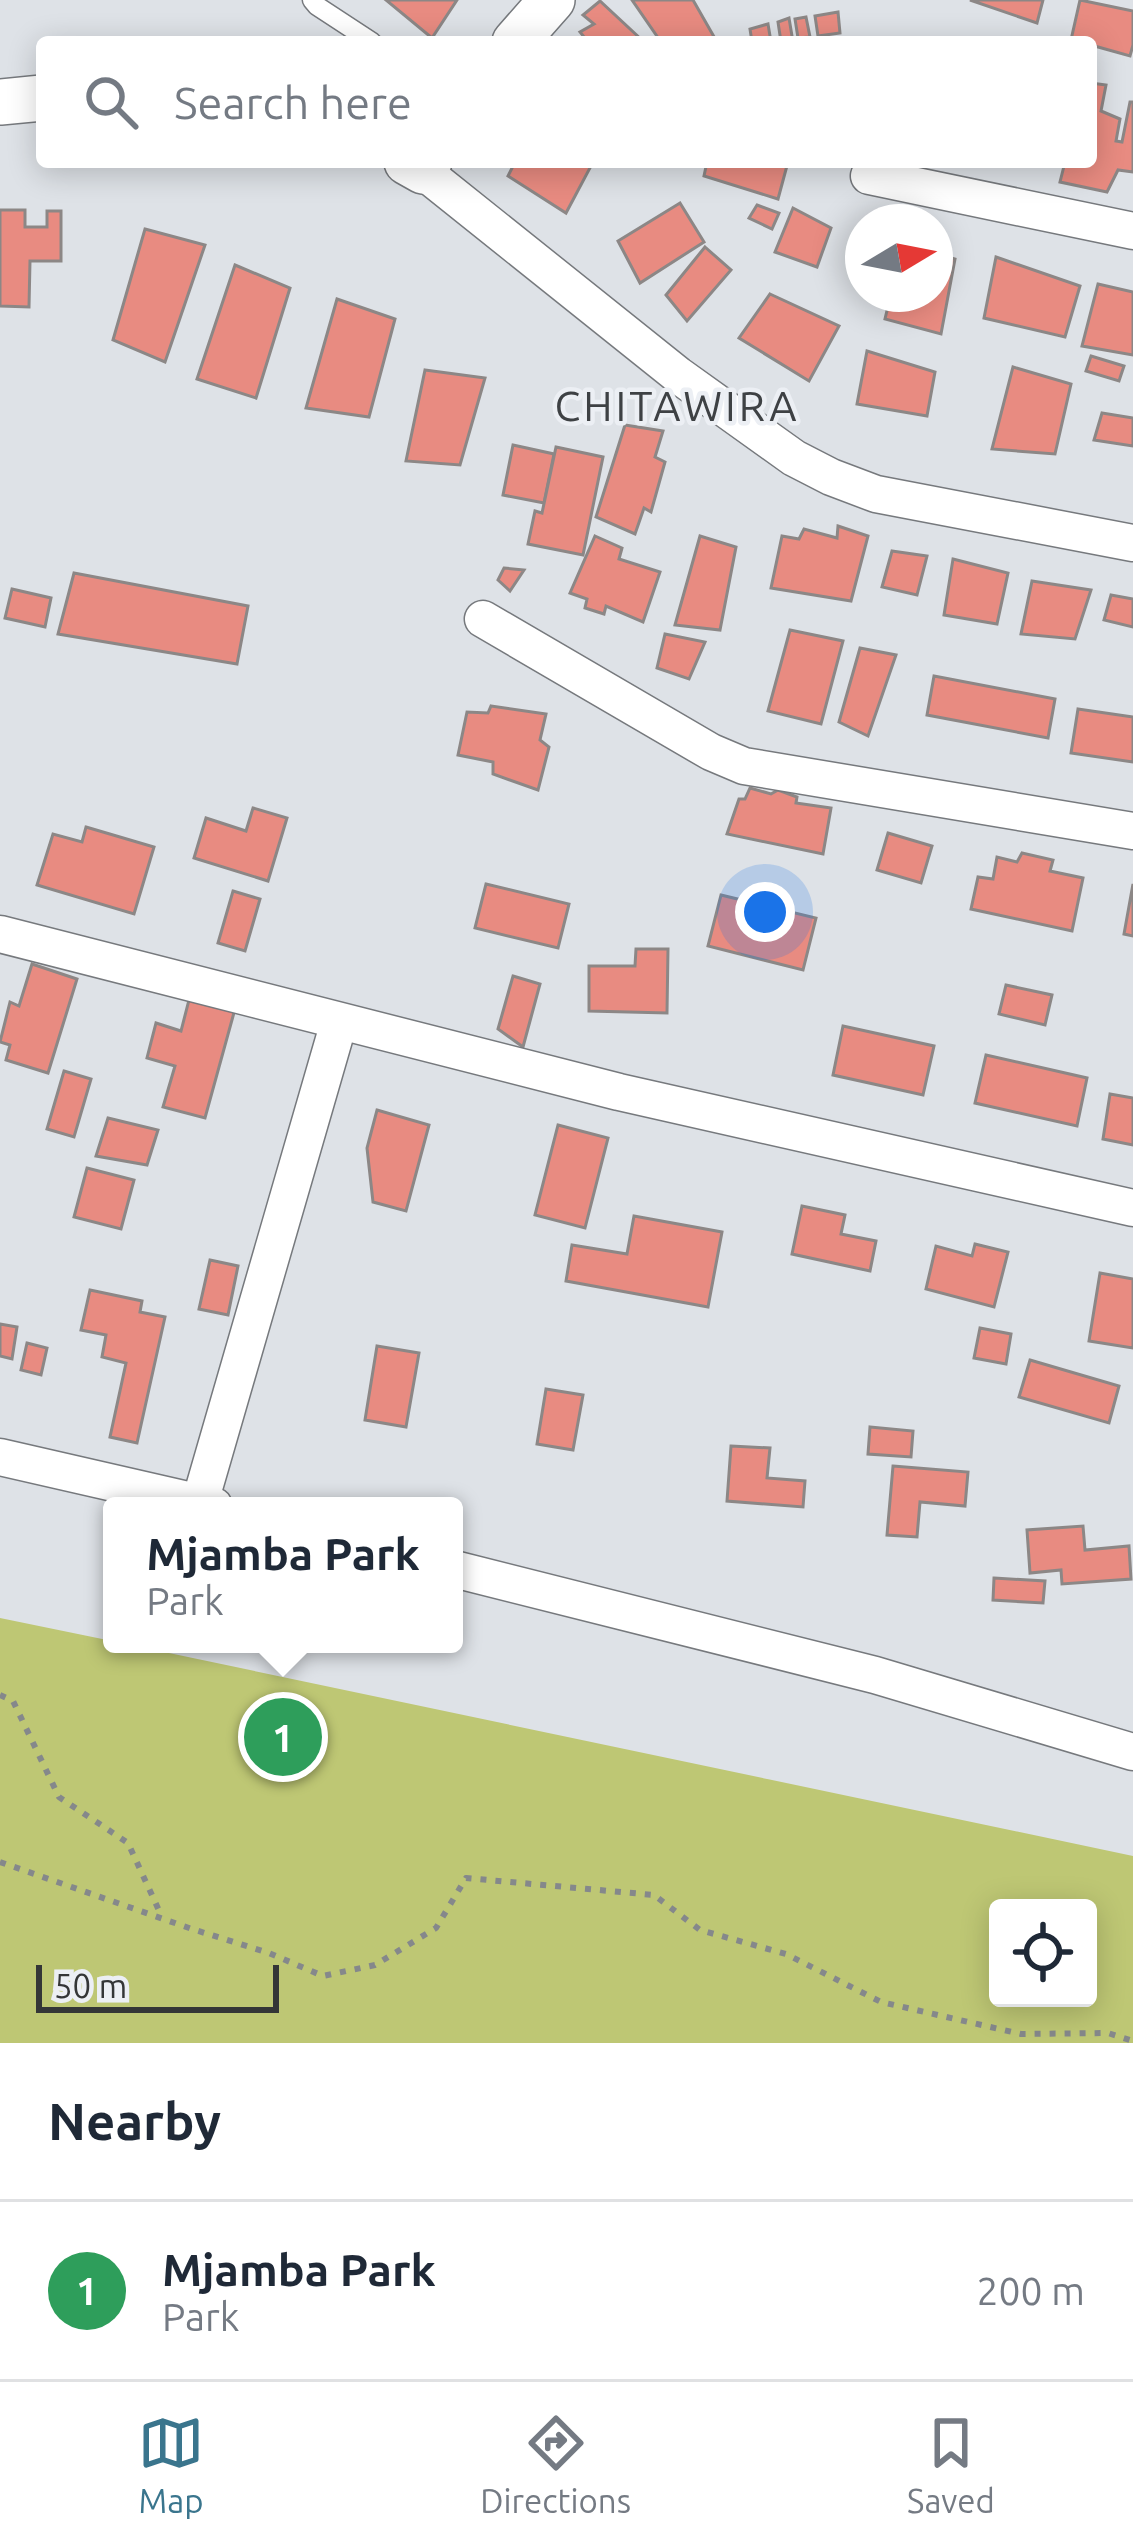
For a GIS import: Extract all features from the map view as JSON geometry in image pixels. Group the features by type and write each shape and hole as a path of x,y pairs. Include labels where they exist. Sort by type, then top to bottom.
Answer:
{"street":[{"path":"520,36 553,0"},
{"path":"0,102 36,99"},
{"path":"424,168 678,375 794,458 876,494 1133,543"},
{"path":"869,176 1133,231"},
{"path":"483,619 711,752 744,766 1133,831"},
{"path":"0,934 666,1103 1133,1208"},
{"path":"209,1497 339,1022"},
{"path":"0,1457 176,1497"},
{"path":"463,1570 875,1675 1133,1752"}],"lane":[{"path":"312,0 364,36"}],"path":[{"path":"0,1695 13,1701 59,1797 128,1843 163,1919"},
{"path":"0,1862 269,1953 323,1976 374,1964 436,1928 466,1878 654,1895 700,1930 786,1954 881,2002 1021,2034 1108,2033 1133,2041"}],"green space":[{"path":"0,1618 103,1639 103,1653 169,1653 1133,1856 1133,2043 0,2043"}],"building":[{"path":"386,0 457,0 430,36"},
{"path":"632,0 693,0 714,36 657,36"},
{"path":"970,0 1043,0 1037,23"},
{"path":"1080,0 1133,11 1130,56 1097,47 1097,36 1072,36"},
{"path":"600,1 638,36 583,36 580,32 594,24 583,15"},
{"path":"838,12 840,33 818,36 815,16"},
{"path":"806,17 810,36 798,36 795,19"},
{"path":"789,18 792,36 780,36 778,22"},
{"path":"768,24 770,36 751,36 750,29"},
{"path":"1097,84 1106,85 1101,111 1120,119 1116,141 1122,142 1133,102 1133,172 1118,170 1107,192 1060,182 1064,168 1097,168"},
{"path":"512,168 590,168 566,213 508,176"},
{"path":"706,168 786,168 778,199 704,176"},
{"path":"680,203 704,242 640,283 618,241"},
{"path":"757,205 779,213 772,229 749,218"},
{"path":"793,208 831,228 817,267 775,252"},
{"path":"0,210 25,210 25,227 47,227 47,211 61,211 61,261 30,261 29,307 0,306"},
{"path":"145,229 205,245 165,362 113,340"},
{"path":"705,247 731,270 687,321 666,295"},
{"path":"996,257 1080,286 1065,337 984,318"},
{"path":"235,265 290,288 256,398 197,379"},
{"path":"1098,284 1133,292 1133,355 1082,346"},
{"path":"770,294 839,326 809,381 739,338"},
{"path":"337,299 395,319 369,417 306,408"},
{"path":"887,312 945,312 941,334 885,319"},
{"path":"867,351 935,372 927,416 857,404"},
{"path":"1091,356 1124,366 1119,381 1086,371"},
{"path":"1013,367 1071,384 1055,454 992,449"},
{"path":"425,370 485,378 460,465 406,461"},
{"path":"1102,413 1133,418 1133,446 1094,440"},
{"path":"625,425 663,431 655,457 665,462 651,512 644,508 635,534 596,517"},
{"path":"513,445 554,454 544,503 503,495"},
{"path":"556,447 603,457 583,555 528,544 535,511 542,513"},
{"path":"838,526 868,536 851,601 771,588 782,536 799,539 804,529 837,538"},
{"path":"595,536 622,548 619,559 660,572 643,622 606,606 604,614 585,608 587,599 570,593"},
{"path":"700,536 736,547 720,630 675,625"},
{"path":"892,551 927,556 917,595 882,587"},
{"path":"953,559 1008,573 997,624 944,615"},
{"path":"504,568 524,570 510,591 498,580"},
{"path":"74,573 248,606 237,664 58,634"},
{"path":"1032,581 1091,590 1075,639 1021,634"},
{"path":"12,589 51,598 45,627 5,618"},
{"path":"1111,595 1133,599 1133,627 1104,620"},
{"path":"790,630 843,641 821,724 768,711"},
{"path":"665,634 705,642 689,679 657,668"},
{"path":"860,648 896,655 868,736 839,722"},
{"path":"934,676 1055,699 1048,738 927,715"},
{"path":"491,706 546,714 540,740 549,747 538,790 493,774 493,762 458,755 467,712 488,713"},
{"path":"1078,709 1133,717 1133,762 1071,753"},
{"path":"750,788 771,794 778,790 797,797 796,803 831,808 823,854 727,834 739,799 745,799"},
{"path":"253,808 287,818 268,881 194,858 206,818 246,831"},
{"path":"86,827 154,847 134,914 37,885 53,834 82,842"},
{"path":"888,833 932,846 921,883 877,870"},
{"path":"1022,853 1053,860 1050,871 1083,878 1072,931 971,909 978,877 993,879 997,857 1017,862"},
{"path":"486,884 569,904 558,948 475,928"},
{"path":"1133,884 1133,936 1124,934"},
{"path":"233,891 260,899 245,951 218,943"},
{"path":"721,895 816,918 803,970 708,946"},
{"path":"636,949 668,949 667,1013 589,1011 589,966 635,966"},
{"path":"32,964 77,979 48,1073 6,1060 10,1045 0,1042 10,1002 19,1006"},
{"path":"513,976 540,984 523,1047 498,1029"},
{"path":"1006,985 1052,995 1045,1025 999,1014"},
{"path":"190,996 235,1009 205,1118 163,1107 175,1066 147,1058 156,1023 181,1031"},
{"path":"843,1026 934,1046 923,1095 833,1075"},
{"path":"986,1055 1087,1078 1077,1126 975,1103"},
{"path":"64,1071 91,1079 74,1137 47,1129"},
{"path":"1110,1094 1133,1098 1133,1145 1103,1139"},
{"path":"377,1110 429,1125 406,1211 373,1202 367,1148"},
{"path":"108,1118 158,1130 147,1165 96,1156"},
{"path":"558,1125 608,1138 585,1228 535,1215"},
{"path":"87,1168 134,1180 121,1229 74,1217"},
{"path":"802,1206 845,1215 841,1234 876,1241 870,1271 792,1254"},
{"path":"634,1216 722,1232 708,1307 566,1281 572,1245 627,1254"},
{"path":"975,1244 1008,1252 994,1307 926,1289 936,1246 972,1256"},
{"path":"210,1260 238,1266 228,1315 199,1309"},
{"path":"1100,1273 1133,1279 1133,1348 1089,1341"},
{"path":"90,1290 142,1301 140,1312 165,1317 137,1443 110,1437 126,1363 102,1357 106,1335 81,1330"},
{"path":"0,1324 17,1327 12,1359 0,1356"},
{"path":"980,1328 1011,1334 1006,1364 974,1358"},
{"path":"27,1343 47,1348 41,1375 21,1370"},
{"path":"377,1346 419,1353 406,1427 365,1420"},
{"path":"1030,1360 1119,1386 1109,1423 1019,1397"},
{"path":"546,1389 583,1395 573,1450 537,1444"},
{"path":"870,1427 913,1431 911,1457 868,1454"},
{"path":"731,1446 770,1448 767,1478 805,1481 803,1507 727,1501"},
{"path":"893,1466 968,1472 965,1506 920,1502 917,1537 887,1535"},
{"path":"1083,1526 1085,1550 1129,1546 1131,1579 1062,1584 1061,1570 1030,1573 1027,1530"},
{"path":"994,1578 1045,1581 1043,1603 993,1600"}],"place":[{"name":"Mjamba Park","path":"283,1737"}],"district":[{"name":"CHITAWIRA","path":"677,405"}]}
